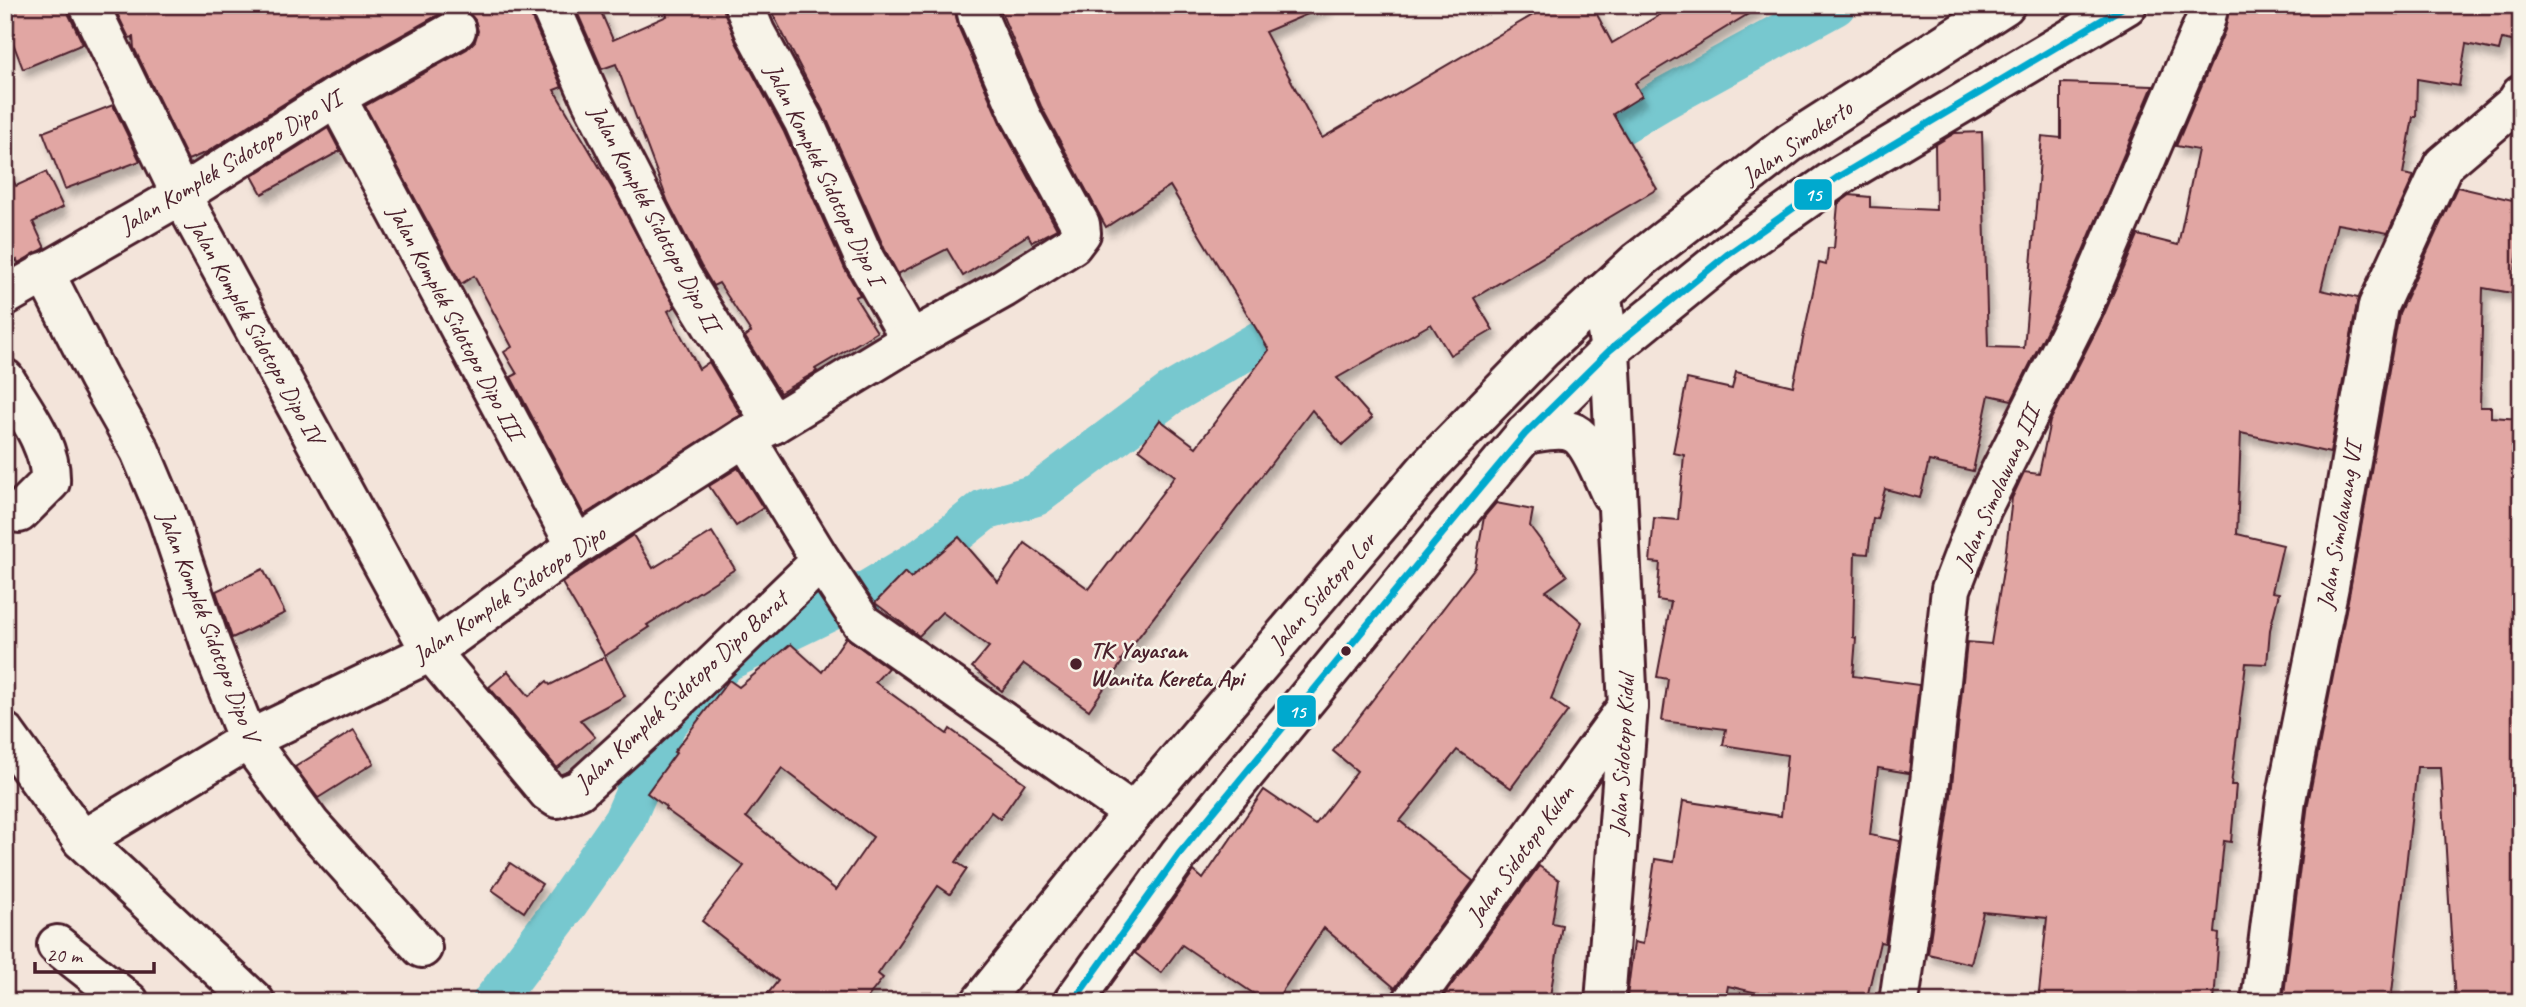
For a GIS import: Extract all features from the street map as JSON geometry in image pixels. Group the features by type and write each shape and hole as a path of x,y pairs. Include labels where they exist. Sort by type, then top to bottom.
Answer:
{"main road":[{"name":"Jalan Komplek Sidotopo Dipo IV","path":"89,5 181,195 241,300 431,652"},
{"name":"Jalan Komplek Sidotopo Dipo II","path":"550,5 592,99 759,430"},
{"name":"Jalan Komplek Sidotopo Dipo I","path":"744,5 755,32 804,122 864,260 911,340"},
{"name":"Jalan Komplek Sidotopo Dipo","path":"82,840 248,740 431,652 576,547 759,430 1004,288 1072,245 1081,233 1080,224 1021,116 975,5"},
{"name":"Jalan Simokerto","path":"1601,294 1638,261 1791,142 2005,5"},
{"path":"1073,1002 1179,854 1525,434 1610,350 1728,254 1838,177 2127,5"},
{"name":"Jalan Simolawang III","path":"1899,1002 1929,792 1951,589 1982,508 2084,307 2205,22 2208,5"},
{"name":"Jalan Komplek Sidotopo Dipo VI","path":"5,296 181,195 336,97 456,30"},
{"name":"Jalan Simolawang VI","path":"2260,1002 2286,800 2329,586 2378,306 2443,165 2521,96"},
{"name":"Jalan Komplek Sidotopo Dipo III","path":"336,97 576,547"},
{"name":"Jalan Komplek Sidotopo Dipo V","path":"44,272 140,451 167,515 210,643 248,740 311,825 422,948"},
{"name":"Jalan Sidotopo Kidul","path":"1601,294 1610,350 1628,706 1605,1002"},
{"name":"Jalan Sidotopo Lor","path":"981,1002 1133,813 1431,464 1543,349 1601,294"},
{"path":"5,379 42,440 51,472 50,482 19,513"},
{"path":"759,430 827,570 862,623 1133,813"},
{"name":"Jalan Sidotopo Kidul","path":"1525,434 1554,430 1574,433 1586,443 1618,509"},
{"name":"Jalan Komplek Sidotopo Dipo Barat","path":"431,652 541,787 557,798 568,796 579,790 827,570"},
{"name":"Jalan Sidotopo Kulon","path":"1412,1002 1628,706"},
{"path":"5,733 82,840 255,1002"},
{"path":"57,945 129,1002"}],"building":[{"path":"5,5 67,5 83,44 23,69 5,22"},
{"path":"113,5 529,5 530,14 562,87 554,90 613,190 675,307 668,311 699,369 709,362 741,415 584,515 511,377 517,374 504,352 512,347 474,276 461,284 365,106 467,49 475,41 478,31 475,20 468,12 457,8 445,11 325,78 207,152 188,160 134,48 133,37 129,38"},
{"path":"574,5 598,5 613,40 667,16 664,5 723,5 736,42 784,132 845,269 860,295 855,297 877,332 780,393 745,337 751,332 719,283 713,286 701,266 668,202 616,64 602,69"},
{"path":"768,5 954,5 958,26 1001,125 1057,229 1032,242 1028,235 963,276 947,249 898,274 824,113"},
{"path":"998,5 1329,5 1265,32 1322,138 1550,5 1592,5 1612,43 1676,5 1763,5 1635,83 1642,96 1613,114 1657,189 1474,298 1493,330 1450,355 1431,324 1337,378 1372,418 1342,445 1312,410 1121,660 1123,661 1089,710 1024,664 1002,691 972,667 989,647 942,612 919,636 875,603 905,572 911,578 959,537 998,582 1025,543 1089,589 1175,476 1139,449 1160,420 1196,447 1269,350 1170,186 1106,227 1041,106"},
{"path":"2230,5 2521,5 2521,43 2502,39 2499,51 2466,44 2459,86 2417,79 2416,117 2413,117 2403,174 2414,176 2388,233 2337,224 2321,290 2358,298 2330,453 2241,433 2237,534 2283,545 2272,592 2279,593 2270,630 2267,664 2246,663 2231,785 2236,785 2231,842 2224,841 2215,933 2219,934 2214,1002 2038,1002 2047,918 1983,912 1971,964 1928,954 1951,795 1967,642 1991,644 2012,498 2024,472 2039,474 2050,421 2103,317 2138,235 2178,245 2198,150 2176,146 2225,30"},
{"path":"2061,83 2153,86 2063,298 2012,400 1989,395 1973,471 1929,461 1920,498 1885,489 1877,519 1873,518 1868,554 1855,553 1853,637 1856,638 1853,676 1919,685 1909,773 1878,768 1870,835 1900,841 1885,943 1880,942 1866,1002 1795,1002 1728,986 1725,1002 1653,1002 1627,997 1634,942 1643,944 1655,859 1674,862 1683,801 1781,816 1787,755 1723,745 1726,729 1662,721 1668,679 1657,677 1671,602 1657,600 1660,563 1650,562 1654,518 1678,520 1684,455 1673,453 1687,379 1732,389 1736,372 1793,386 1819,263 1826,265 1828,248 1834,248 1838,204 1850,195 1870,197 1870,207 1936,210 1935,145 1955,133 1982,132 1988,347 2024,348 2042,136 2061,138"},
{"path":"113,105 140,161 65,189 43,132"},
{"path":"328,128 340,151 262,194 252,176"},
{"path":"5,164 16,186 46,172 63,207 33,222 45,248 18,263 17,260 5,266"},
{"path":"2457,187 2521,202 2521,229 2512,293 2483,288 2480,407 2491,407 2491,417 2521,419 2521,1000 2455,1002 2441,767 2417,767 2391,1002 2283,1002 2308,803 2350,590 2399,313"},
{"path":"738,468 763,508 736,526 709,486"},
{"path":"1496,503 1533,510 1530,526 1567,576 1546,591 1582,622 1551,699 1568,711 1511,788 1457,750 1400,821 1473,881 1395,988 1324,928 1275,1002 1266,1002 1182,945 1161,973 1135,953 1194,871 1203,879 1264,790 1315,825 1357,771 1333,751 1475,567 1484,517"},
{"path":"712,532 735,569 647,625 649,627 605,656 562,583 633,535 653,568"},
{"path":"263,569 285,613 232,638 216,591"},
{"path":"846,637 888,668 875,682 947,734 950,729 1025,783 1000,819 991,812 956,862 967,869 950,894 938,886 878,974 883,978 864,1002 761,1002 778,981 702,921 744,866 647,793 676,753 674,752 729,680 739,687 791,644 822,672","holes":["782,768 873,837 836,890 746,817"]},
{"path":"605,657 625,696 580,720 595,737 557,768 489,687 508,671 529,696 547,681 550,685"},
{"path":"354,730 374,763 318,798 295,767"},
{"path":"510,863 542,884 524,912 492,890"},
{"path":"1539,866 1559,880 1552,923 1562,925 1549,1002 1439,1002"}],"waterway":[{"path":"1570,154 1663,99 1835,5"},
{"path":"493,1002 561,912 624,821 666,723 727,660 863,594 925,557 984,510 1036,495 1170,394 1312,311"}],"transit line":[{"name":"15","path":"1073,1002 1179,854 1475,494 1525,434 1610,350 1728,254 1838,177 2127,5"}],"place":[{"name":"TK Yayasan Wanita Kereta Api","path":"1076,664"}]}
